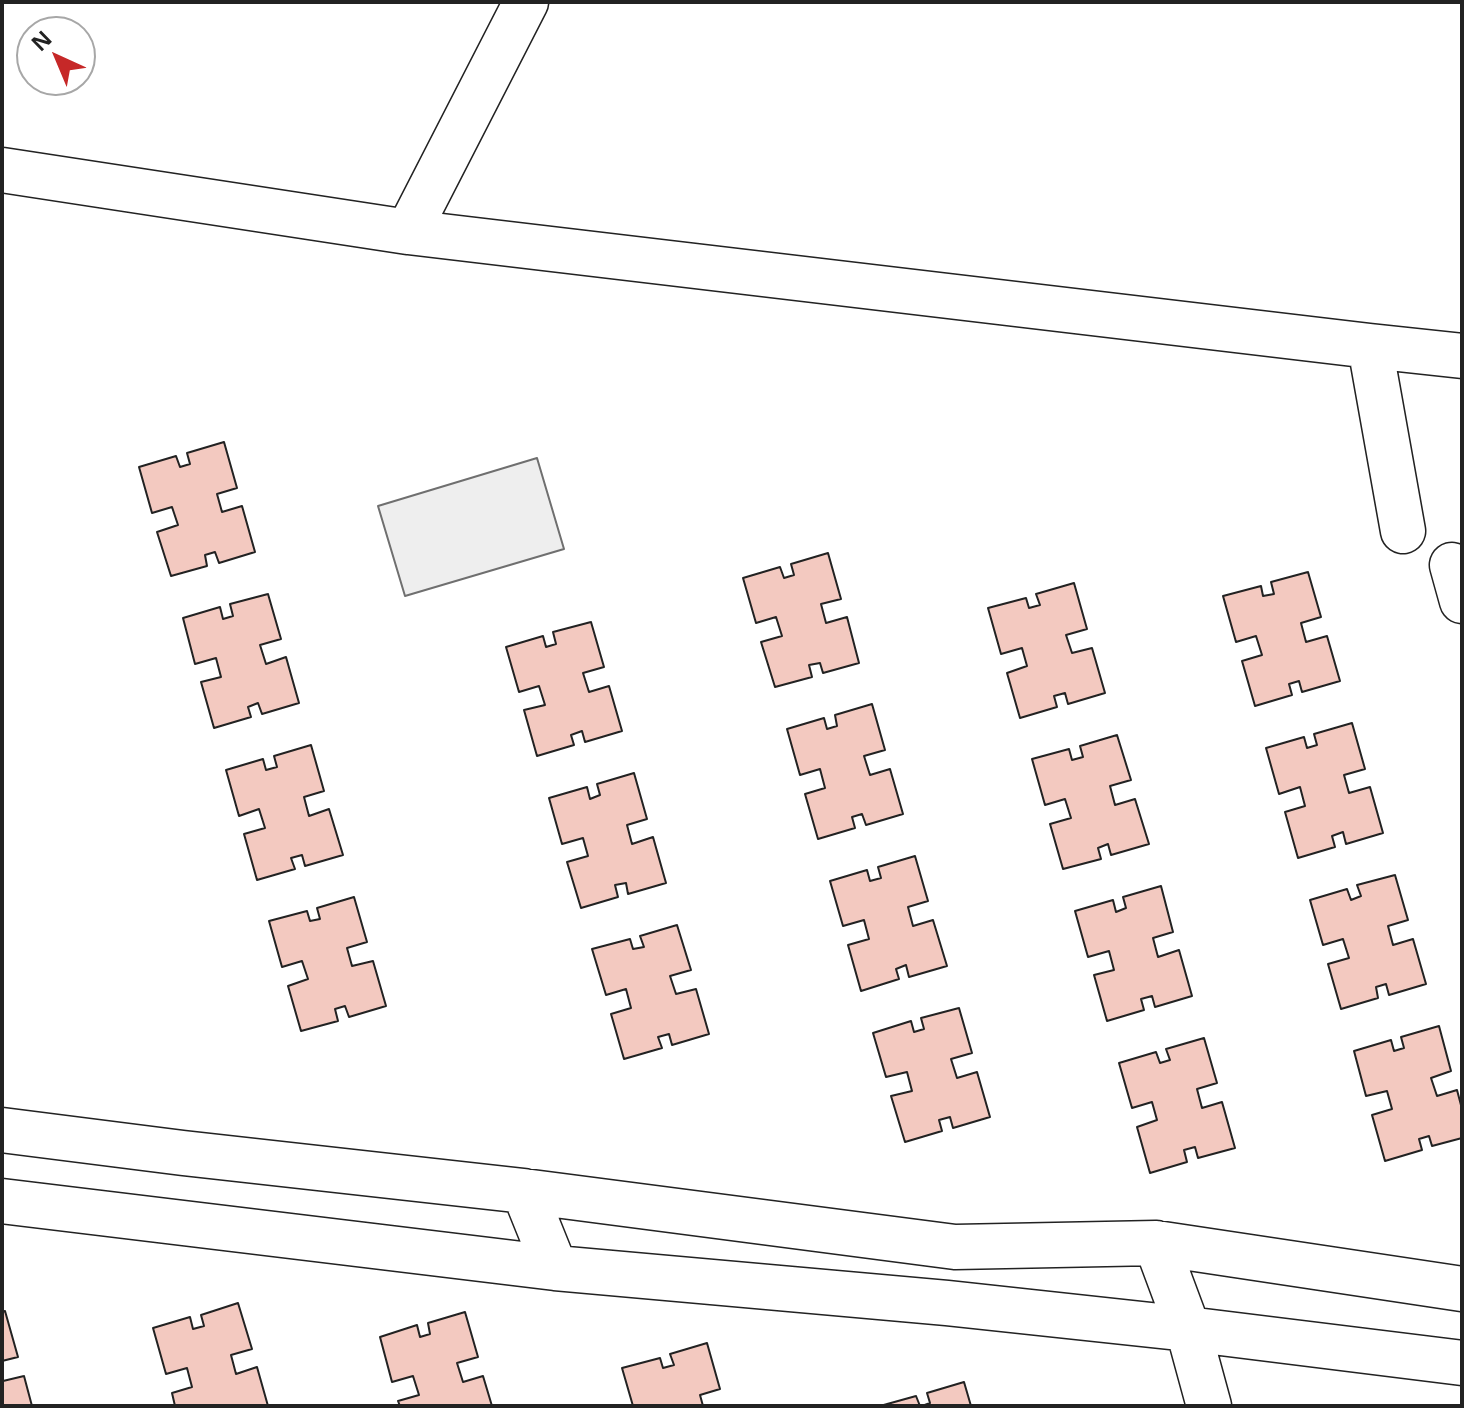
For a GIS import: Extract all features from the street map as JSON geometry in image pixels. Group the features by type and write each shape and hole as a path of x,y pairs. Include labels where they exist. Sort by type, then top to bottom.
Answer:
{"street":[{"path":"408,232 526,2"},
{"path":"2,170 408,232 1462,356"},
{"path":"1370,346 1403,531"},
{"path":"2,1130 524,1191 955,1247 1156,1243 1462,1289"},
{"path":"524,1191 555,1268"},
{"path":"2,1201 555,1268 947,1303 1462,1363"},
{"path":"1156,1243 1188,1329 1209,1406"}],"shaded area":[{"path":"537,458 564,549 405,596 378,506"}],"building":[{"path":"224,442 237,488 217,494 222,512 242,506 255,552 219,563 215,552 205,555 207,566 171,576 157,532 178,525 172,507 152,513 139,467 176,456 180,467 190,464 187,453"},
{"path":"828,553 841,599 821,604 826,623 847,617 859,663 823,673 820,663 809,665 812,677 775,687 761,642 782,636 776,617 756,623 743,578 780,567 784,578 794,575 791,564"},
{"path":"1308,572 1321,617 1301,623 1306,642 1327,636 1340,681 1302,692 1299,681 1289,684 1292,695 1255,706 1242,661 1262,655 1256,636 1236,642 1223,596 1261,586 1263,596 1274,594 1271,582"},
{"path":"1074,583 1087,629 1066,635 1072,653 1092,648 1105,693 1068,704 1065,693 1054,696 1057,707 1020,718 1007,673 1027,666 1022,648 1001,654 988,608 1026,598 1029,608 1040,605 1036,594"},
{"path":"268,594 281,639 260,645 266,664 286,657 299,703 262,714 258,703 248,707 251,717 214,728 201,682 221,677 216,658 195,664 183,618 220,607 223,619 233,616 230,604"},
{"path":"591,622 604,667 583,673 589,692 609,686 622,731 585,742 582,731 571,735 574,745 537,756 524,710 545,705 539,686 519,692 506,647 543,636 546,647 556,644 553,632"},
{"path":"872,704 885,750 864,756 870,775 890,769 903,814 866,825 862,814 852,817 855,828 818,839 805,794 825,788 820,769 800,775 787,729 824,718 827,729 837,726 835,715"},
{"path":"1352,723 1365,769 1344,775 1349,793 1370,787 1383,833 1346,844 1343,832 1332,836 1335,847 1298,858 1285,812 1305,806 1300,787 1279,794 1266,748 1304,737 1307,748 1317,745 1314,734"},
{"path":"1117,735 1131,780 1110,786 1115,805 1135,799 1149,844 1111,855 1108,844 1098,848 1101,859 1063,869 1050,824 1071,818 1065,799 1045,805 1032,759 1069,749 1072,760 1083,757 1080,746"},
{"path":"311,745 324,791 304,797 309,816 329,809 343,855 305,866 302,855 291,858 295,869 257,880 244,834 265,828 259,809 239,816 226,770 263,759 266,770 277,767 274,756"},
{"path":"634,773 647,819 627,825 632,844 653,837 666,883 628,894 626,883 615,885 618,897 581,908 567,862 588,856 583,838 562,844 549,798 587,787 590,799 600,795 597,784"},
{"path":"915,856 928,901 908,907 913,926 933,920 947,966 909,977 906,965 896,969 899,979 861,991 848,945 869,939 864,920 843,926 830,881 867,870 870,881 881,878 878,867"},
{"path":"1395,875 1408,920 1388,926 1393,945 1413,939 1426,984 1389,995 1386,984 1376,987 1378,998 1341,1009 1328,964 1349,958 1343,939 1323,945 1310,900 1347,889 1351,900 1361,896 1357,885"},
{"path":"1161,886 1173,932 1153,938 1158,957 1179,950 1192,996 1155,1007 1152,996 1141,999 1144,1010 1107,1021 1094,975 1114,970 1109,951 1088,957 1075,911 1113,900 1116,912 1126,908 1123,897"},
{"path":"354,897 367,942 347,948 352,966 373,961 386,1006 349,1017 345,1006 335,1009 338,1021 301,1031 288,986 308,979 302,961 282,967 269,921 307,911 310,921 320,919 317,908"},
{"path":"677,925 691,970 670,976 676,994 696,989 709,1034 672,1045 669,1034 658,1037 662,1048 624,1059 611,1014 631,1008 626,989 606,995 592,949 630,939 633,949 644,947 640,936"},
{"path":"959,1008 972,1053 951,1059 957,1078 977,1072 990,1117 953,1128 950,1117 939,1120 942,1131 905,1142 891,1096 912,1091 907,1072 886,1077 873,1033 911,1021 914,1032 924,1029 921,1018"},
{"path":"1439,1026 1451,1071 1431,1078 1437,1096 1457,1090 1462,1109 1462,1138 1432,1146 1429,1136 1419,1139 1422,1150 1385,1161 1372,1115 1392,1109 1387,1091 1366,1096 1354,1051 1391,1040 1394,1051 1404,1048 1401,1037"},
{"path":"1204,1038 1217,1083 1197,1089 1202,1108 1222,1102 1235,1148 1198,1158 1195,1147 1184,1150 1187,1162 1150,1173 1137,1127 1157,1120 1152,1102 1132,1108 1119,1063 1156,1052 1160,1063 1170,1060 1166,1049"},
{"path":"238,1303 252,1349 231,1355 236,1374 257,1367 268,1406 175,1406 172,1393 192,1387 187,1368 166,1374 153,1328 190,1317 193,1329 204,1326 201,1315"},
{"path":"5,1311 18,1357 2,1361 2,1312"},
{"path":"465,1312 478,1357 457,1363 463,1382 483,1376 492,1406 400,1406 398,1401 419,1395 413,1376 392,1382 380,1337 417,1325 420,1337 430,1334 428,1323"},
{"path":"707,1343 720,1389 700,1395 703,1406 633,1406 622,1368 660,1358 663,1368 674,1365 670,1354"},
{"path":"24,1376 32,1406 2,1406 2,1377 3,1381"},
{"path":"964,1382 971,1406 922,1406 930,1403 927,1393"},
{"path":"916,1396 920,1406 880,1406"}]}
